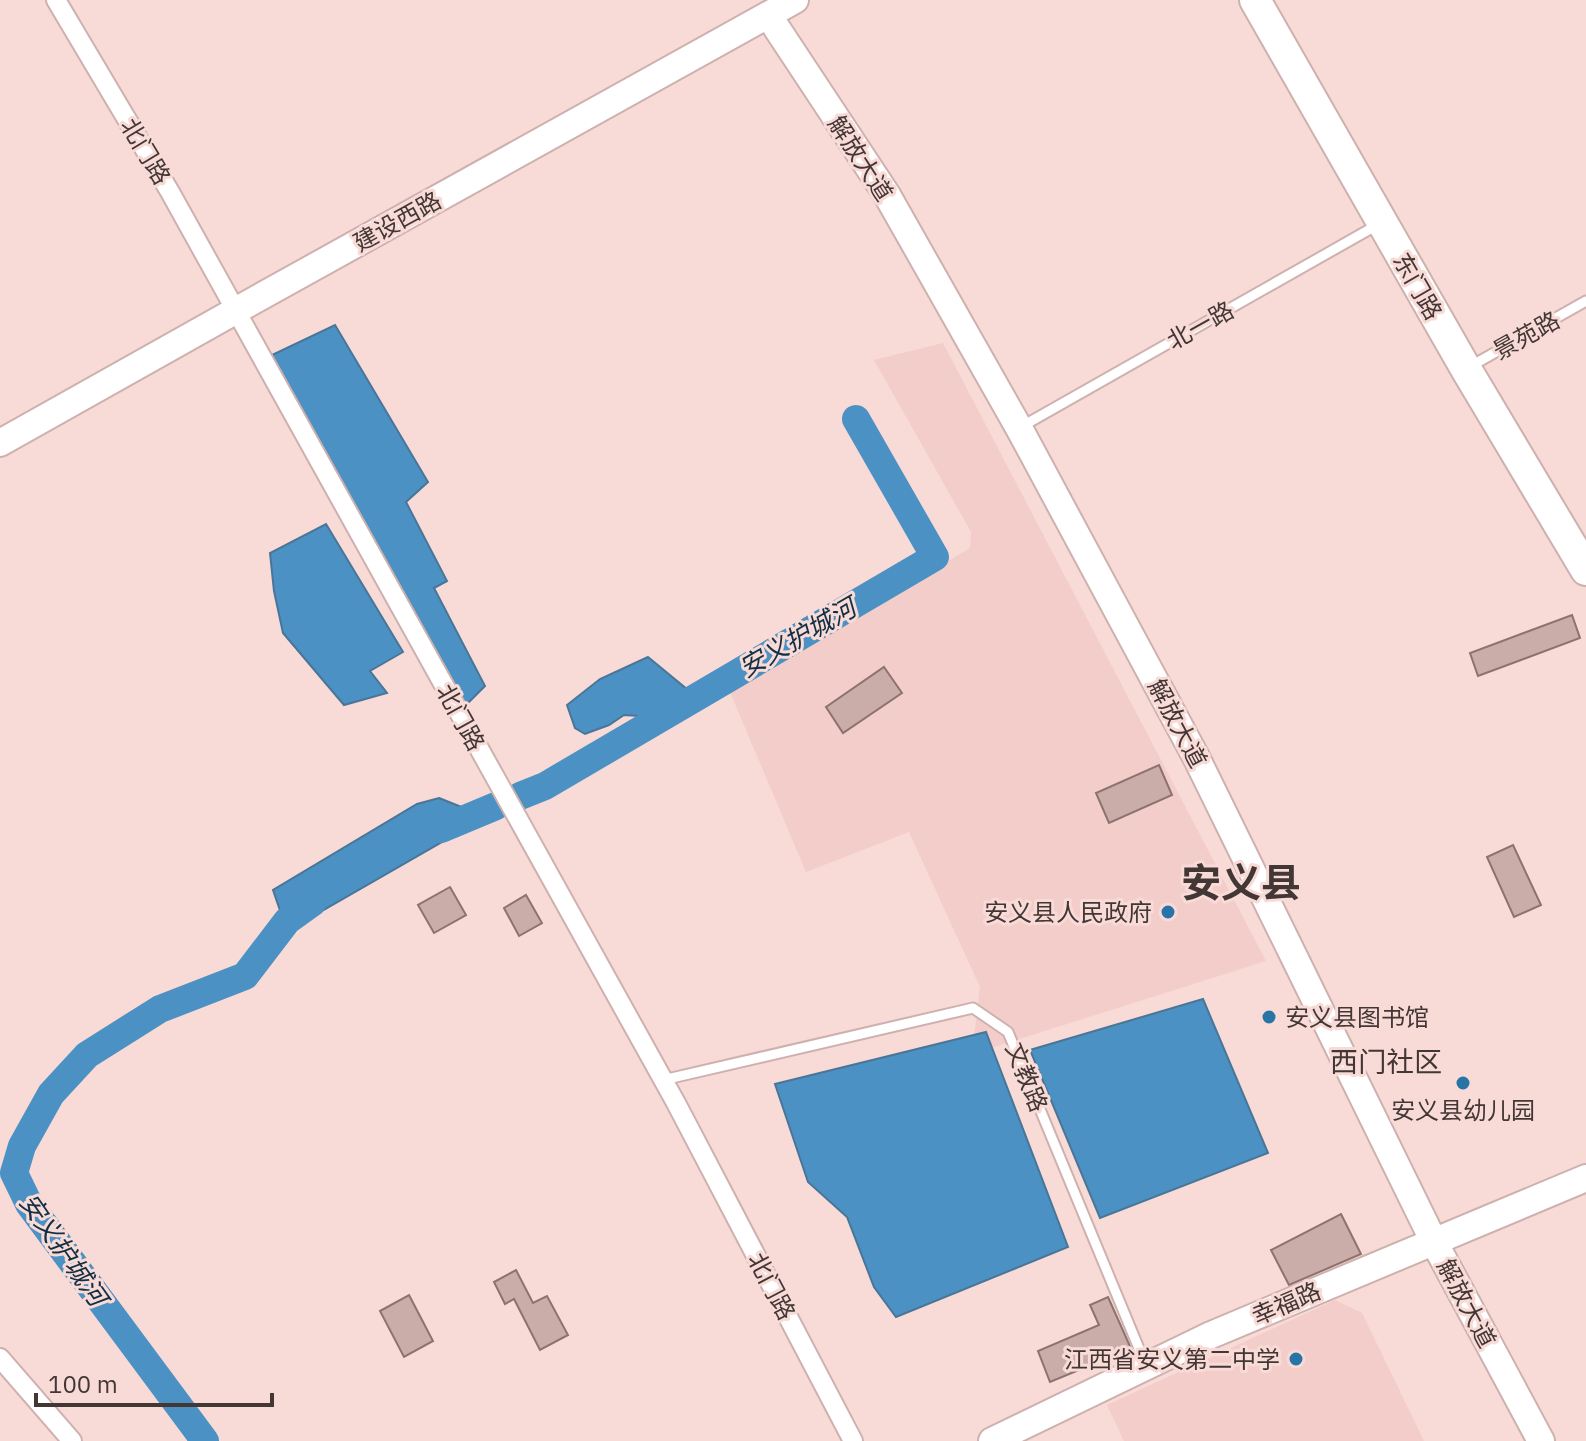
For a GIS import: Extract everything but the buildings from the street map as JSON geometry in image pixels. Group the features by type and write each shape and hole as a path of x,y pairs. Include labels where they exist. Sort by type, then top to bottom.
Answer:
{"main road":[{"name":"东门路","path":"1255,0 1466,369 1586,570"}],"street":[{"name":"北门路","path":"56,0 170,192 663,1080 853,1441"},
{"name":"建设西路","path":"0,443 795,0"},
{"name":"解放大道","path":"768,14 887,195 1019,428 1196,757 1433,1240 1543,1440"},
{"name":"幸福路","path":"992,1441 1211,1335 1586,1178"},
{"path":"0,1358 72,1441"}],"lane":[{"name":"北一路","path":"1019,428 1382,222"},
{"name":"景苑路","path":"1466,369 1586,301"},
{"name":"文教路","path":"663,1080 973,1008 1008,1032 1146,1366"}],"shaded area":[{"name":"安义县人民政府","path":"943,343 1266,961 972,1054 980,987 909,832 806,872 730,692 970,548 971,532 874,360"},
{"name":"江西省安义第二中学","path":"1335,1300 1362,1313 1424,1441 1124,1441 1107,1405"}],"water":[{"path":"335,325 428,482 406,502 447,581 434,588 485,686 467,704 471,717 270,356"},
{"path":"326,524 403,652 370,671 387,693 344,705 283,633 270,553"},
{"path":"648,657 688,690 657,711 639,716 624,715 609,725 585,734 575,728 567,705 600,679"},
{"path":"439,798 494,820 444,841 287,931 273,890 417,804"},
{"path":"1203,999 1268,1153 1100,1218 1030,1050"},
{"path":"986,1032 1068,1247 896,1317 874,1287 847,1217 808,1182 775,1084"}],"waterway":[{"name":"安义护城河","path":"520,796 545,786 935,557 856,419"},
{"name":"安义护城河","path":"441,829 496,806"},
{"name":"安义护城河","path":"205,1441 29,1204 14,1173 22,1146 51,1094 87,1055 160,1009 245,976 287,921 312,903"}],"place":[{"name":"安义县人民政府","path":"1168,912"},
{"name":"安义县图书馆","path":"1269,1017"},
{"name":"安义县幼儿园","path":"1463,1083"},
{"name":"江西省安义第二中学","path":"1296,1359"}],"district":[{"name":"安义县","path":"1241,882"},
{"name":"西门社区","path":"1386,1061"}]}
